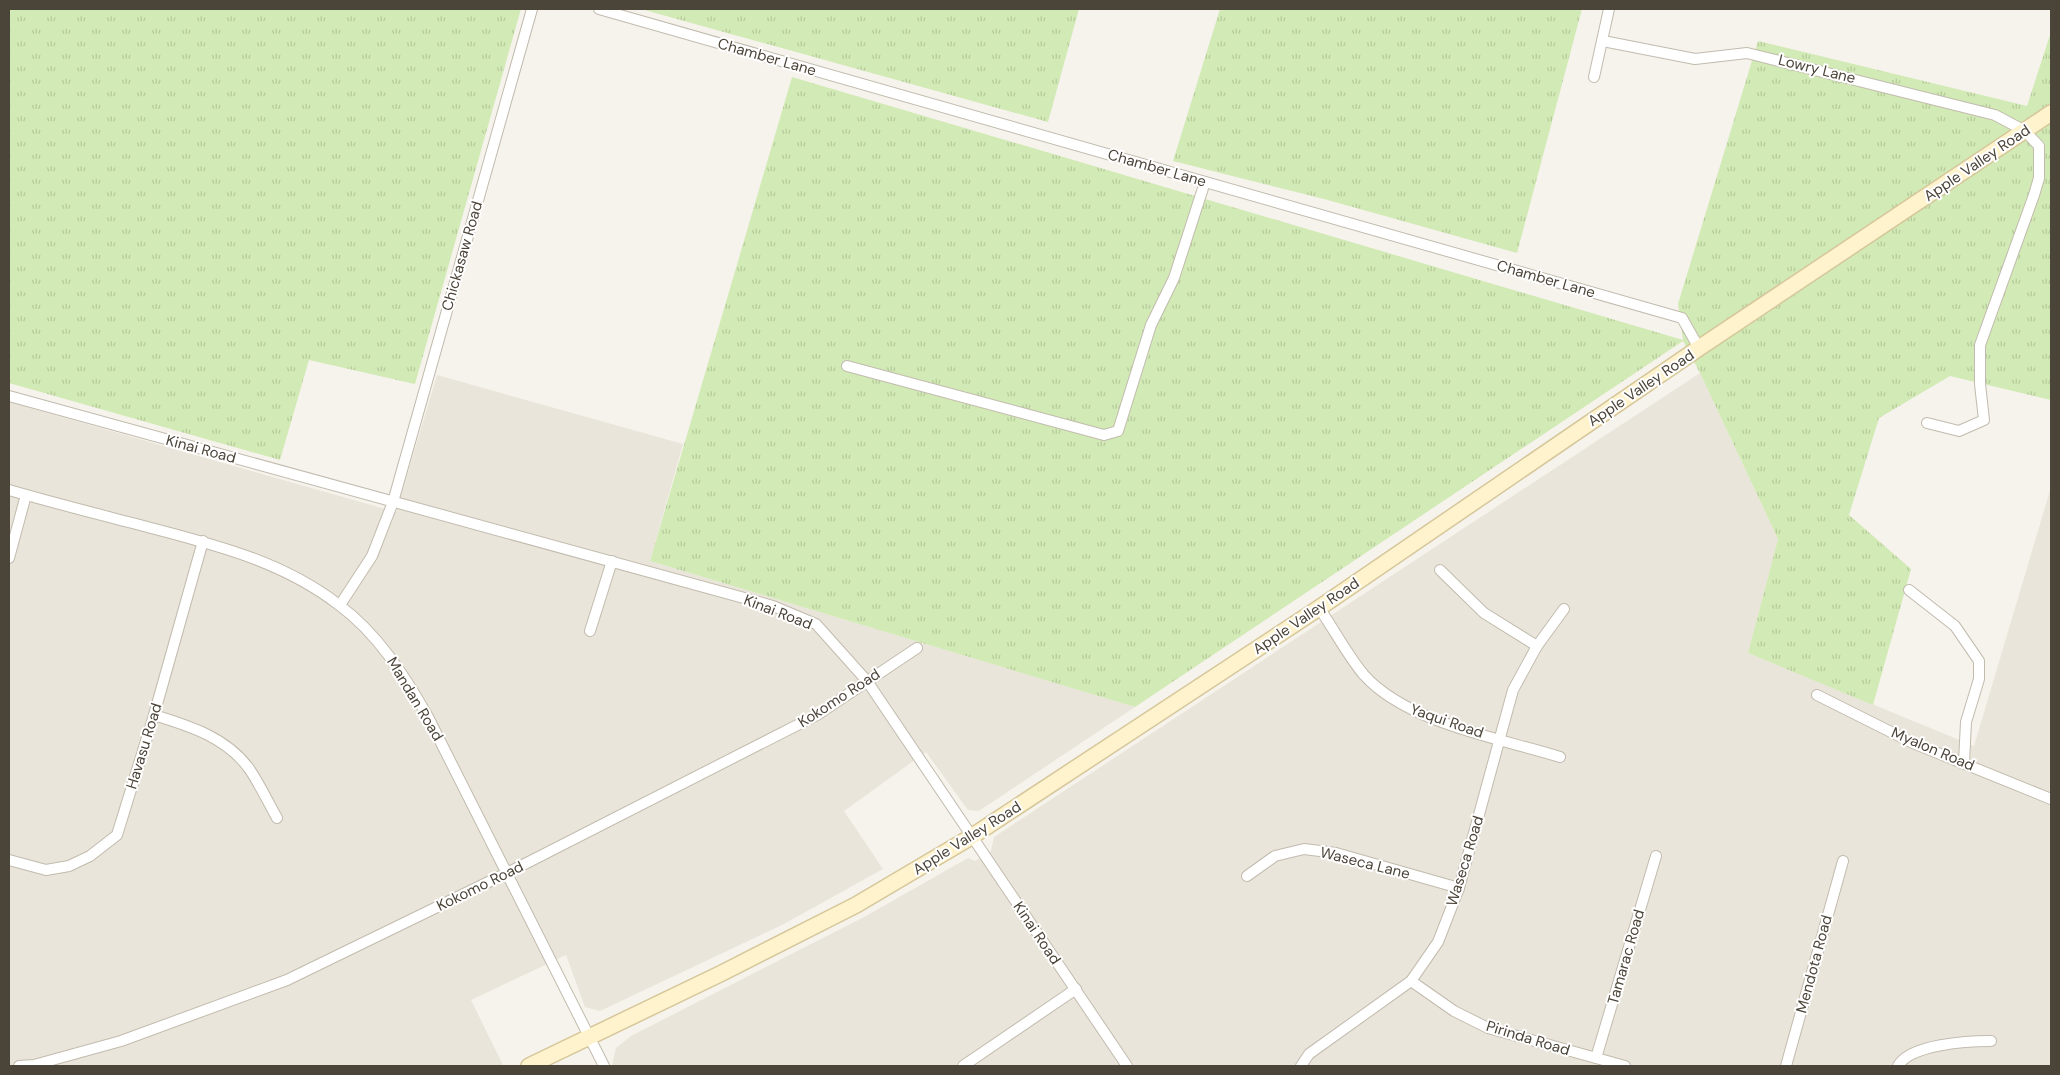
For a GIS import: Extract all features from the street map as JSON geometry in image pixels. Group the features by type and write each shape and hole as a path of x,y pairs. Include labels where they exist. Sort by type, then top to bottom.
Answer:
{"main road":[{"name":"Apple Valley Road","path":"529,1066 722,973 856,905 970,837 1319,608 1699,348 2051,113"}],"street":[{"name":"Chickasaw Road","path":"393,502 532,9"},
{"name":"Chamber Lane","path":"598,9 1682,318 1699,348"},
{"path":"1594,77 1610,9"},
{"name":"Lowry Lane","path":"1603,41 1695,59 1748,53 1786,61 1995,115 2025,131"},
{"path":"1927,423 1959,431 1984,420 1980,384 1980,345 2039,178 2039,146 2025,131"},
{"path":"847,366 1104,435 1118,432 1151,325 1174,278 1205,182"},
{"name":"Kinai Road","path":"9,396 393,502 612,560 773,606 816,624 867,681 970,837 1127,1066"},
{"name":"Mandan Road","path":"9,490 203,542 261,560 301,580 340,605 387,652 408,682 508,873 588,1038 604,1066"},
{"path":"9,558 26,495"},
{"path":"340,605 372,556 393,502"},
{"name":"Havasu Road","path":"9,860 46,870 70,866 90,856 117,835 154,715 203,542"},
{"path":"590,631 612,560"},
{"path":"1440,570 1484,613 1538,646"},
{"path":"1908,590 1955,626 1979,661 1979,679 1966,722 1964,762"},
{"name":"Yaqui Road","path":"1319,608 1364,675 1399,704 1443,723 1560,757"},
{"name":"Waseca Road","path":"1301,1066 1309,1054 1411,981 1438,942 1459,888 1513,690 1538,646 1564,609"},
{"name":"Kokomo Road","path":"19,1066 34,1065 121,1041 287,980 508,873 816,715 917,648"},
{"name":"Myalon Road","path":"1817,695 1913,743 1964,762 2051,799"},
{"path":"154,715 188,725 222,742 249,769 278,818"},
{"name":"Waseca Lane","path":"1247,876 1275,856 1304,849 1336,853 1459,888"},
{"name":"Tamarac Road","path":"1596,1058 1656,856"},
{"name":"Mendota Road","path":"1786,1066 1843,861"},
{"name":"Pirinda Road","path":"1411,981 1454,1011 1488,1028 1626,1066"},
{"path":"963,1066 1076,989"},
{"path":"1898,1066 1900,1062 1926,1049 1960,1041 1991,1041"}],"shaded area":[{"path":"1700,373 1778,539 1748,653 1974,746 2051,487 2051,1066 612,1065 616,1048 631,1036 866,916 968,858 975,861 991,851 994,837"},
{"path":"437,375 683,444 650,561 1135,707 979,811 968,810 926,752 844,811 883,869 782,925 600,1011 585,1007 566,955 471,1000 503,1065 501,1066 9,1066 9,402 396,512"}],"green space":[{"path":"9,9 521,9 415,384 309,360 280,460 9,383"},
{"path":"641,9 1079,9 1048,122"},
{"path":"1220,9 1582,9 1517,253 1324,199 1173,161"},
{"path":"2051,32 2051,400 1950,376 1879,418 1849,515 1911,569 1873,705 1748,653 1778,539 1683,341 1135,707 650,561 792,77 1683,340 1678,304 1758,41 2027,106"}]}
